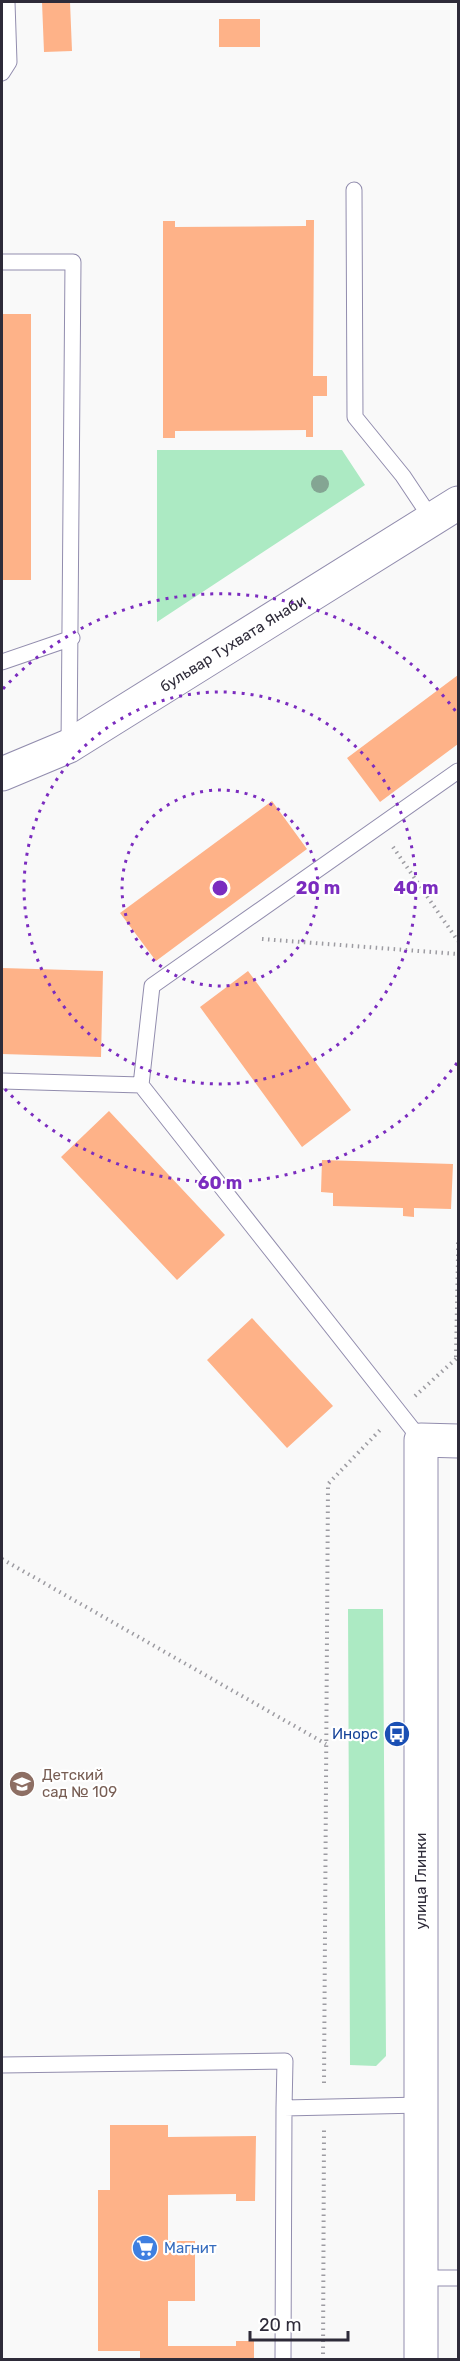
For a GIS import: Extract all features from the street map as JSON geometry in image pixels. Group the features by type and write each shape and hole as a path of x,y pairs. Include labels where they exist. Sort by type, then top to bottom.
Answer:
{"street":[{"name":"бульвар Тухвата Янаби","path":"2,774 69,746 446,512"},
{"path":"421,1440 459,1441"},
{"name":"улица Глинки","path":"421,1440 421,2360"}],"lane":[{"path":"2,73 9,62 7,2"},
{"path":"354,190 355,417 446,512"},
{"path":"2,262 73,262 72,638 69,746"},
{"path":"2,662 72,638"},
{"path":"421,1440 141,1085 152,986 459,771"},
{"path":"2,1081 141,1085"},
{"path":"2,2065 285,2061 283,2360"},
{"path":"284,2108 421,2105"},
{"path":"421,2278 459,2278"}],"path":[{"path":"379,826 459,941"},
{"path":"222,936 459,954"},
{"path":"323,2360 328,1484 398,1412 457,1358 459,1240"},
{"path":"2,1559 326,1744"}],"green space":[{"path":"157,450 342,450 365,485 157,622"},
{"path":"348,1609 383,1609 386,2056 376,2066 350,2065"}],"building":[{"path":"42,2 70,2 72,51 44,52"},
{"path":"219,19 260,19 260,47 219,47"},
{"path":"306,220 314,220 313,376 327,376 327,396 313,396 313,437 306,437 306,430 175,431 175,438 163,438 163,221 175,221 175,227 306,226"},
{"path":"2,314 31,314 31,580 2,580"},
{"path":"458,675 458,744 380,802 347,758"},
{"path":"272,801 307,849 156,961 120,913"},
{"path":"2,968 103,971 101,1057 2,1054"},
{"path":"248,971 351,1110 302,1147 200,1007"},
{"path":"109,1111 225,1235 177,1280 61,1157"},
{"path":"322,1160 453,1164 451,1209 414,1208 414,1217 403,1216 403,1208 333,1206 333,1193 321,1192"},
{"path":"252,1318 333,1406 287,1448 207,1360"},
{"path":"110,2125 168,2125 168,2137 256,2136 255,2201 236,2201 236,2194 168,2195 168,2241 195,2241 195,2301 168,2301 168,2346 236,2346 236,2341 254,2341 254,2360 140,2360 140,2351 98,2351 98,2190 110,2190"}],"place":[{"name":"Инорс","path":"397,1734"},
{"name":"Детский сад № 109","path":"22,1784"},
{"name":"Магнит","path":"145,2248"}]}
